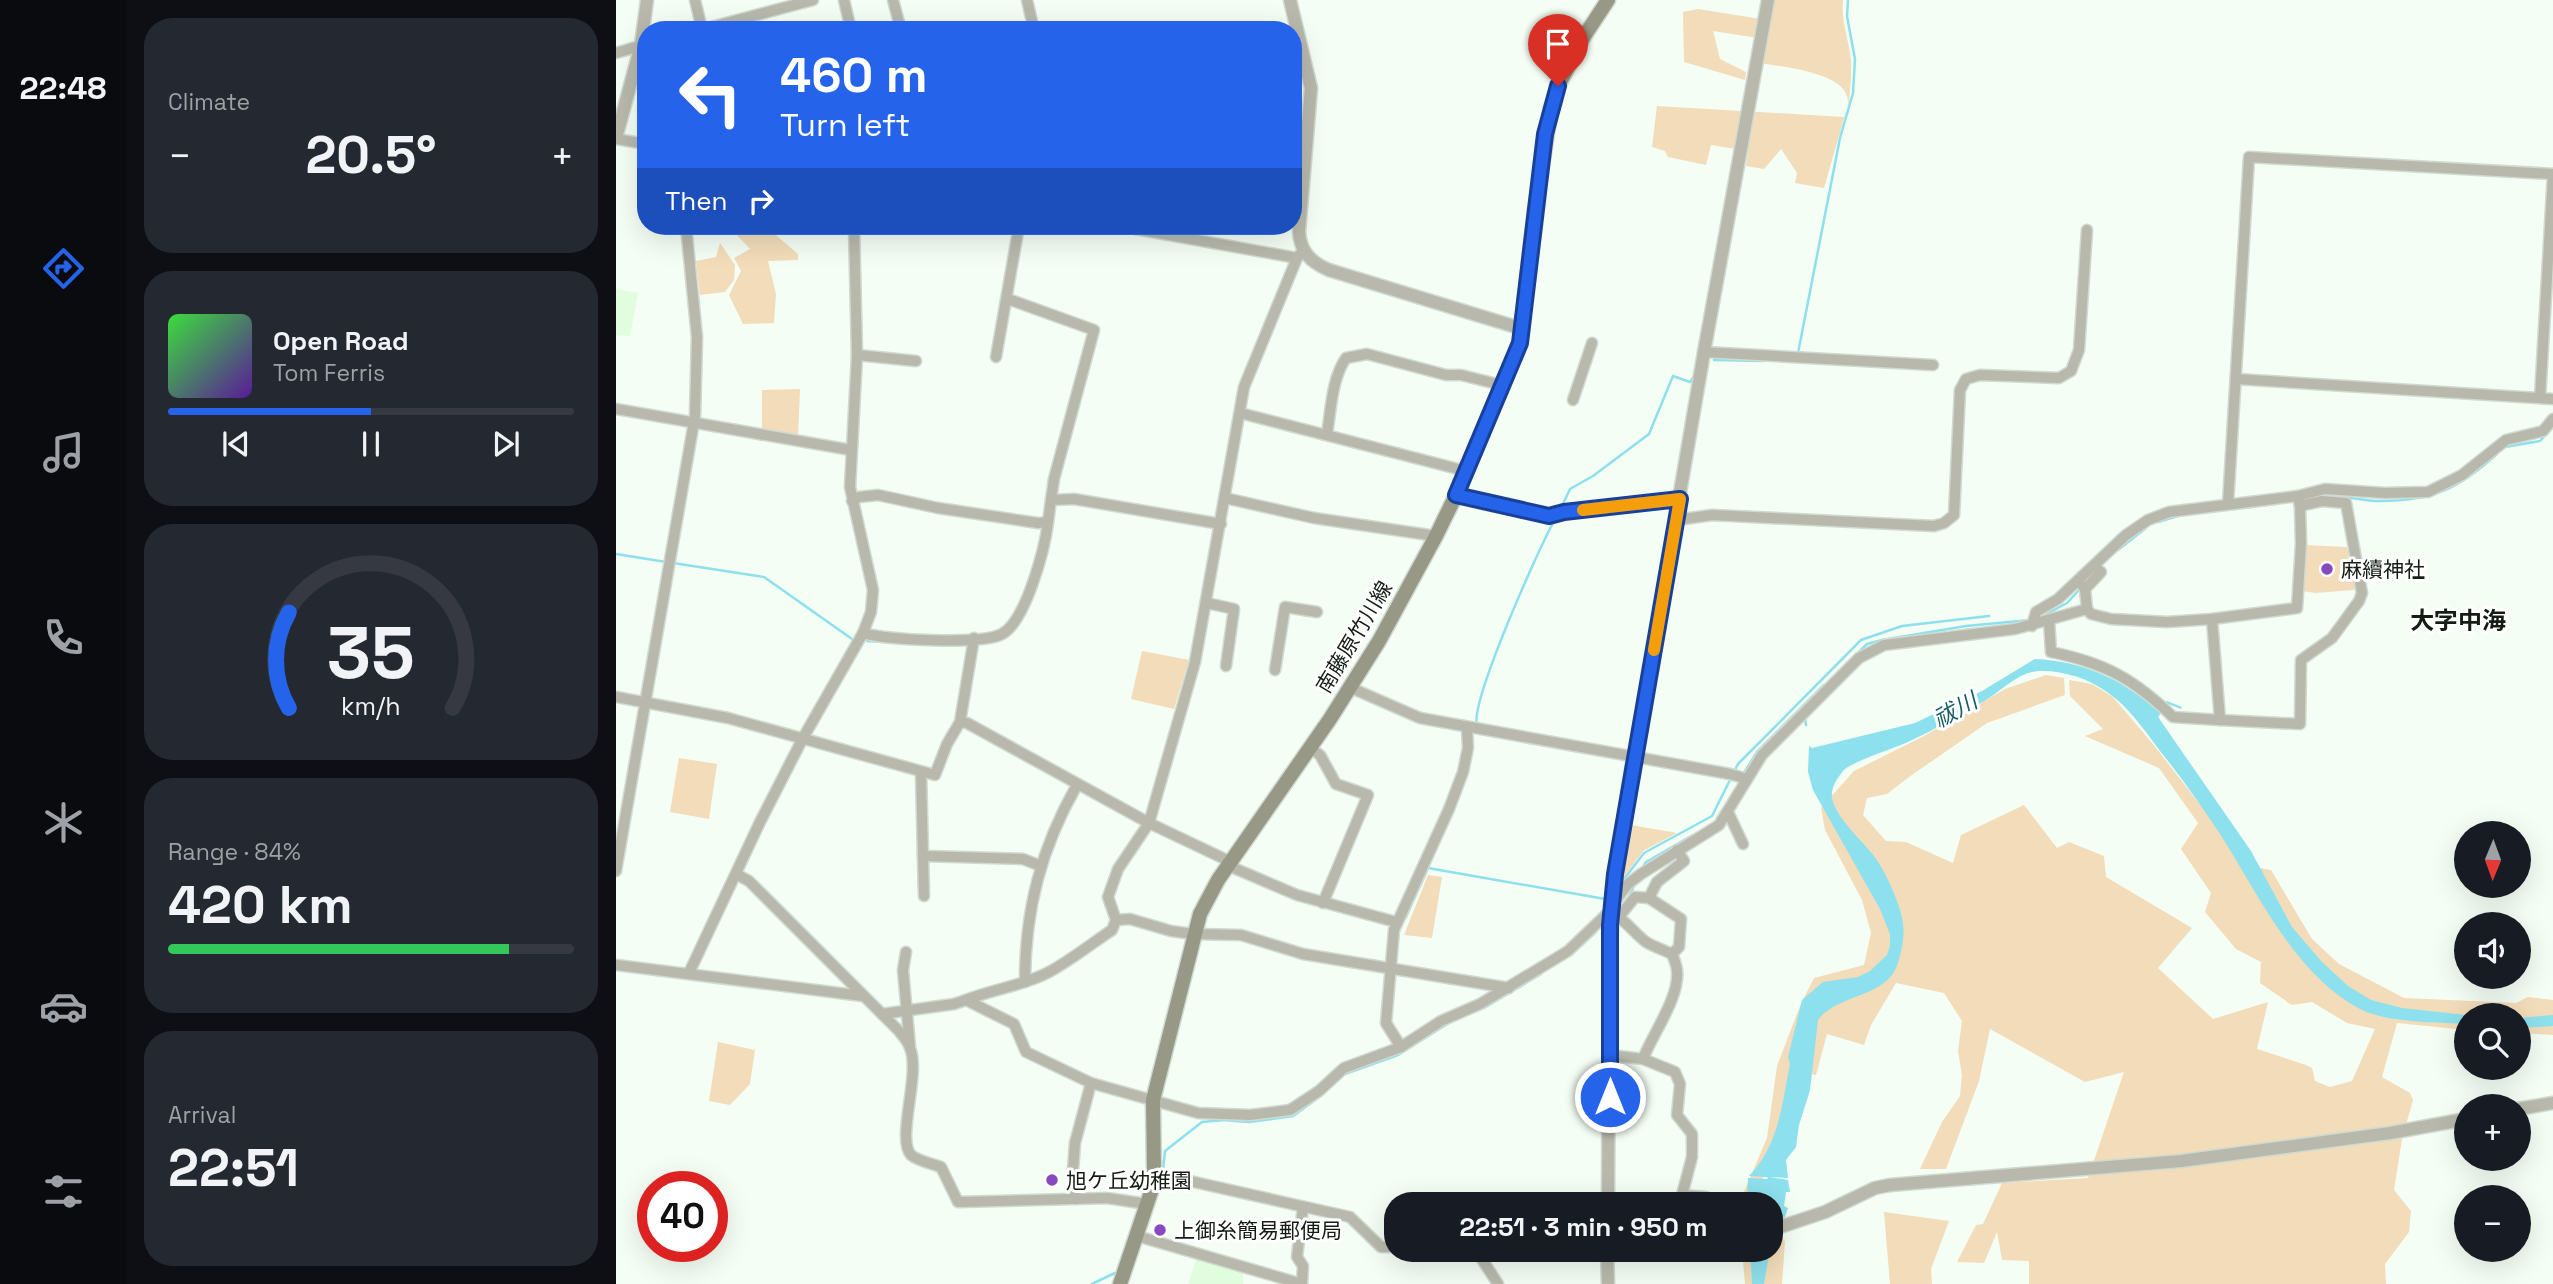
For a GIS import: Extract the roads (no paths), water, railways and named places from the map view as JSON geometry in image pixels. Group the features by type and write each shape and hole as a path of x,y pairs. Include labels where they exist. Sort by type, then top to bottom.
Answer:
{"main road":[{"name":"南藤原竹川線","path":"1119,1284 1137,1236 1154,1173 1153,1100 1200,914 1230,864 1379,641 1456,495 1520,343 1535,210 1551,108 1558,86 1583,38 1608,0"}],"street":[{"path":"646,21 647,0"},
{"path":"695,0 700,21"},
{"path":"726,21 813,0"},
{"path":"844,0 849,21"},
{"path":"893,0 899,21"},
{"path":"1027,0 1032,21"},
{"path":"1290,0 1295,21"},
{"path":"1608,1192 1613,911 1618,850 1768,0"},
{"path":"616,53 637,47"},
{"path":"1302,50 1311,88 1302,194"},
{"path":"637,68 616,138 637,142"},
{"path":"2228,504 2249,157 2553,174 2540,398"},
{"path":"1677,520 1712,515 1934,526 1944,523 1954,515 1960,390 1966,379 1980,375 2059,378 2071,371 2079,350 2087,230"},
{"path":"616,871 695,416 697,337 687,235"},
{"path":"689,973 803,738 863,633 871,612 873,590 852,501 851,450 857,355 855,235"},
{"path":"996,357 1018,235"},
{"path":"1177,235 1300,254 1329,270 1523,330"},
{"path":"882,1014 954,1004 1025,982 1049,972 1112,930 1116,920 1108,897 1118,869 1149,823 1195,663 1244,387 1300,254 1299,235"},
{"path":"863,633 881,638 974,642 1000,635 1010,628 1036,574 1045,547 1057,466 1094,330 1008,299"},
{"path":"1573,400 1592,343"},
{"path":"1704,352 1933,365"},
{"path":"1327,434 1335,385 1346,358 1367,354 1446,375 1461,375 1501,385"},
{"path":"857,355 916,361"},
{"path":"2236,379 2553,399"},
{"path":"616,409 851,450"},
{"path":"1240,413 1466,471"},
{"path":"2299,501 2325,489 2385,493 2428,492 2462,475 2506,440 2543,431 2553,419"},
{"path":"852,501 859,497 878,495 937,508 1038,523 1048,522"},
{"path":"1456,495 1549,516 1577,510 1680,499"},
{"path":"1225,498 1314,518 1436,536"},
{"path":"1051,499 1074,499 1220,524"},
{"path":"2032,626 2036,612 2082,585 2126,535 2148,520 2169,512 2228,504 2337,500 2346,503 2361,586 2359,601 2332,638 2301,660 2300,724 2173,718 2153,697 2125,677 2100,665 2052,652 2049,620"},
{"path":"2082,585 2087,609 2091,614 2134,621 2212,619 2297,608 2301,544 2299,501"},
{"path":"1207,603 1234,609 1226,666"},
{"path":"1275,670 1285,607 1317,612"},
{"path":"1613,911 1631,882 1713,829 1728,812 1745,778 1762,755 1859,658 1872,649 1884,645 2032,626 2087,609"},
{"path":"2212,619 2220,720"},
{"path":"616,697 728,718 935,775 947,744 963,723 974,642"},
{"path":"1349,687 1420,718 1745,778"},
{"path":"963,723 1076,787 1258,880 1323,903 1396,922"},
{"path":"1401,1047 1386,1023 1396,922 1449,809 1463,772 1468,748 1467,728"},
{"path":"1310,748 1320,755 1336,784 1368,795 1323,903"},
{"path":"921,772 924,896"},
{"path":"1025,982 1029,912 1041,866 1054,827 1076,787"},
{"path":"1728,812 1743,845"},
{"path":"1649,898 1657,882 1684,861 1677,850"},
{"path":"923,856 1023,859 1041,866"},
{"path":"736,874 749,881 882,1014 910,1046"},
{"path":"967,1000 1014,1024 1026,1052 1091,1083 1198,1113 1250,1115 1290,1110 1319,1091 1344,1068 1401,1047 1441,1021 1509,988 1568,951 1613,911 1635,897 1649,898 1681,919 1679,947 1672,954"},
{"path":"1613,911 1628,928 1648,943 1672,954 1678,972 1664,1018 1650,1038 1643,1059"},
{"path":"1116,920 1130,919 1193,934 1241,935 1303,954 1509,988"},
{"path":"906,952 903,970 914,1066 906,1135 907,1147 912,1156 941,1167 958,1202 1107,1198 1147,1204"},
{"path":"616,965 863,996"},
{"path":"1609,1055 1643,1059 1675,1072 1680,1084 1677,1115 1692,1135 1692,1157 1683,1192"},
{"path":"1076,1199 1073,1170 1075,1143 1091,1083"},
{"path":"2531,1107 2553,1103"},
{"path":"1783,1226 1825,1212 1875,1188 1890,1185 2181,1161 2390,1133 2454,1121"},
{"path":"1154,1173 1350,1217 1384,1247"},
{"path":"1137,1236 1302,1284 1303,1266 1297,1257 1303,1207"},
{"path":"1484,1262 1498,1284"},
{"path":"1607,1262 1608,1284"}],"water":[{"name":"祓川","path":"2035,659 2052,660 2100,673 2128,688 2155,709 2167,701 2182,707 2181,709 2168,704 2158,717 2251,851 2292,927 2322,962 2348,986 2371,1000 2402,1008 2454,1014 2454,1023 2412,1021 2371,1014 2337,994 2297,954 2206,812 2129,712 2107,692 2083,679 2056,672 2031,672 1930,731 1847,767 1834,785 1832,798 1836,809 1874,856 1892,888 1902,916 1903,940 1898,963 1890,978 1871,991 1836,1005 1818,1020 1810,1090 1799,1125 1796,1147 1786,1160 1788,1178 1770,1177 1788,1180 1790,1192 1786,1192 1784,1206 1788,1208 1783,1223 1783,1192 1747,1192 1748,1178 1768,1179 1749,1176 1767,1151 1778,1123 1790,1064 1788,1057 1802,1000 1823,982 1858,977 1870,971 1887,955 1890,946 1890,934 1880,909 1813,790 1808,772 1809,746 1812,748 1915,723 1982,691"},
{"path":"2553,1015 2553,1026 2531,1027 2531,1017"},
{"path":"1768,1262 1764,1284 1752,1284 1751,1264"}],"waterway":[{"path":"1798,353 1840,138 1853,93 1855,59 1847,16 1848,0"},
{"path":"1714,360 1763,361"},
{"path":"1561,508 1570,489 1593,476 1649,434 1673,376 1690,382 1694,376"},
{"path":"2505,447 2540,441 2551,429"},
{"path":"2325,496 2380,501 2415,499 2444,491 2457,484 2497,454"},
{"path":"2226,510 2275,504"},
{"path":"2158,522 2178,516"},
{"path":"1477,725 1478,711 1494,658 1554,521"},
{"path":"2118,550 2146,528"},
{"path":"616,554 666,562"},
{"path":"673,563 764,577 852,639"},
{"path":"2043,616 2067,603 2079,590"},
{"path":"1734,772 1738,764 1861,640 1902,626 1989,616"},
{"path":"1857,654 1867,644 1882,640 1966,626 2030,620"},
{"path":"867,641 936,645"},
{"path":"1742,776 1757,752 1824,685"},
{"path":"1805,718 1806,725"},
{"path":"964,727 1059,779"},
{"path":"1405,919 1428,868 1605,899 1626,763"},
{"path":"1621,883 1644,853 1712,816 1731,778"},
{"path":"1643,867 1646,862 1693,835"},
{"path":"1628,899 1634,886"},
{"path":"1573,953 1596,932"},
{"path":"1484,1008 1541,974"},
{"path":"1345,1074 1398,1055 1452,1021"},
{"path":"1163,1170 1165,1151 1202,1122 1249,1122 1293,1116 1322,1095"},
{"path":"1158,1191 1162,1178"},
{"path":"1092,1284 1115,1273"}],"place":[{"name":"麻續神社","path":"2327,569"},
{"name":"旭ケ丘幼稚園","path":"1052,1180"},
{"name":"上御糸簡易郵便局","path":"1160,1230"}],"district":[{"name":"大字中海","path":"2458,620"}]}
